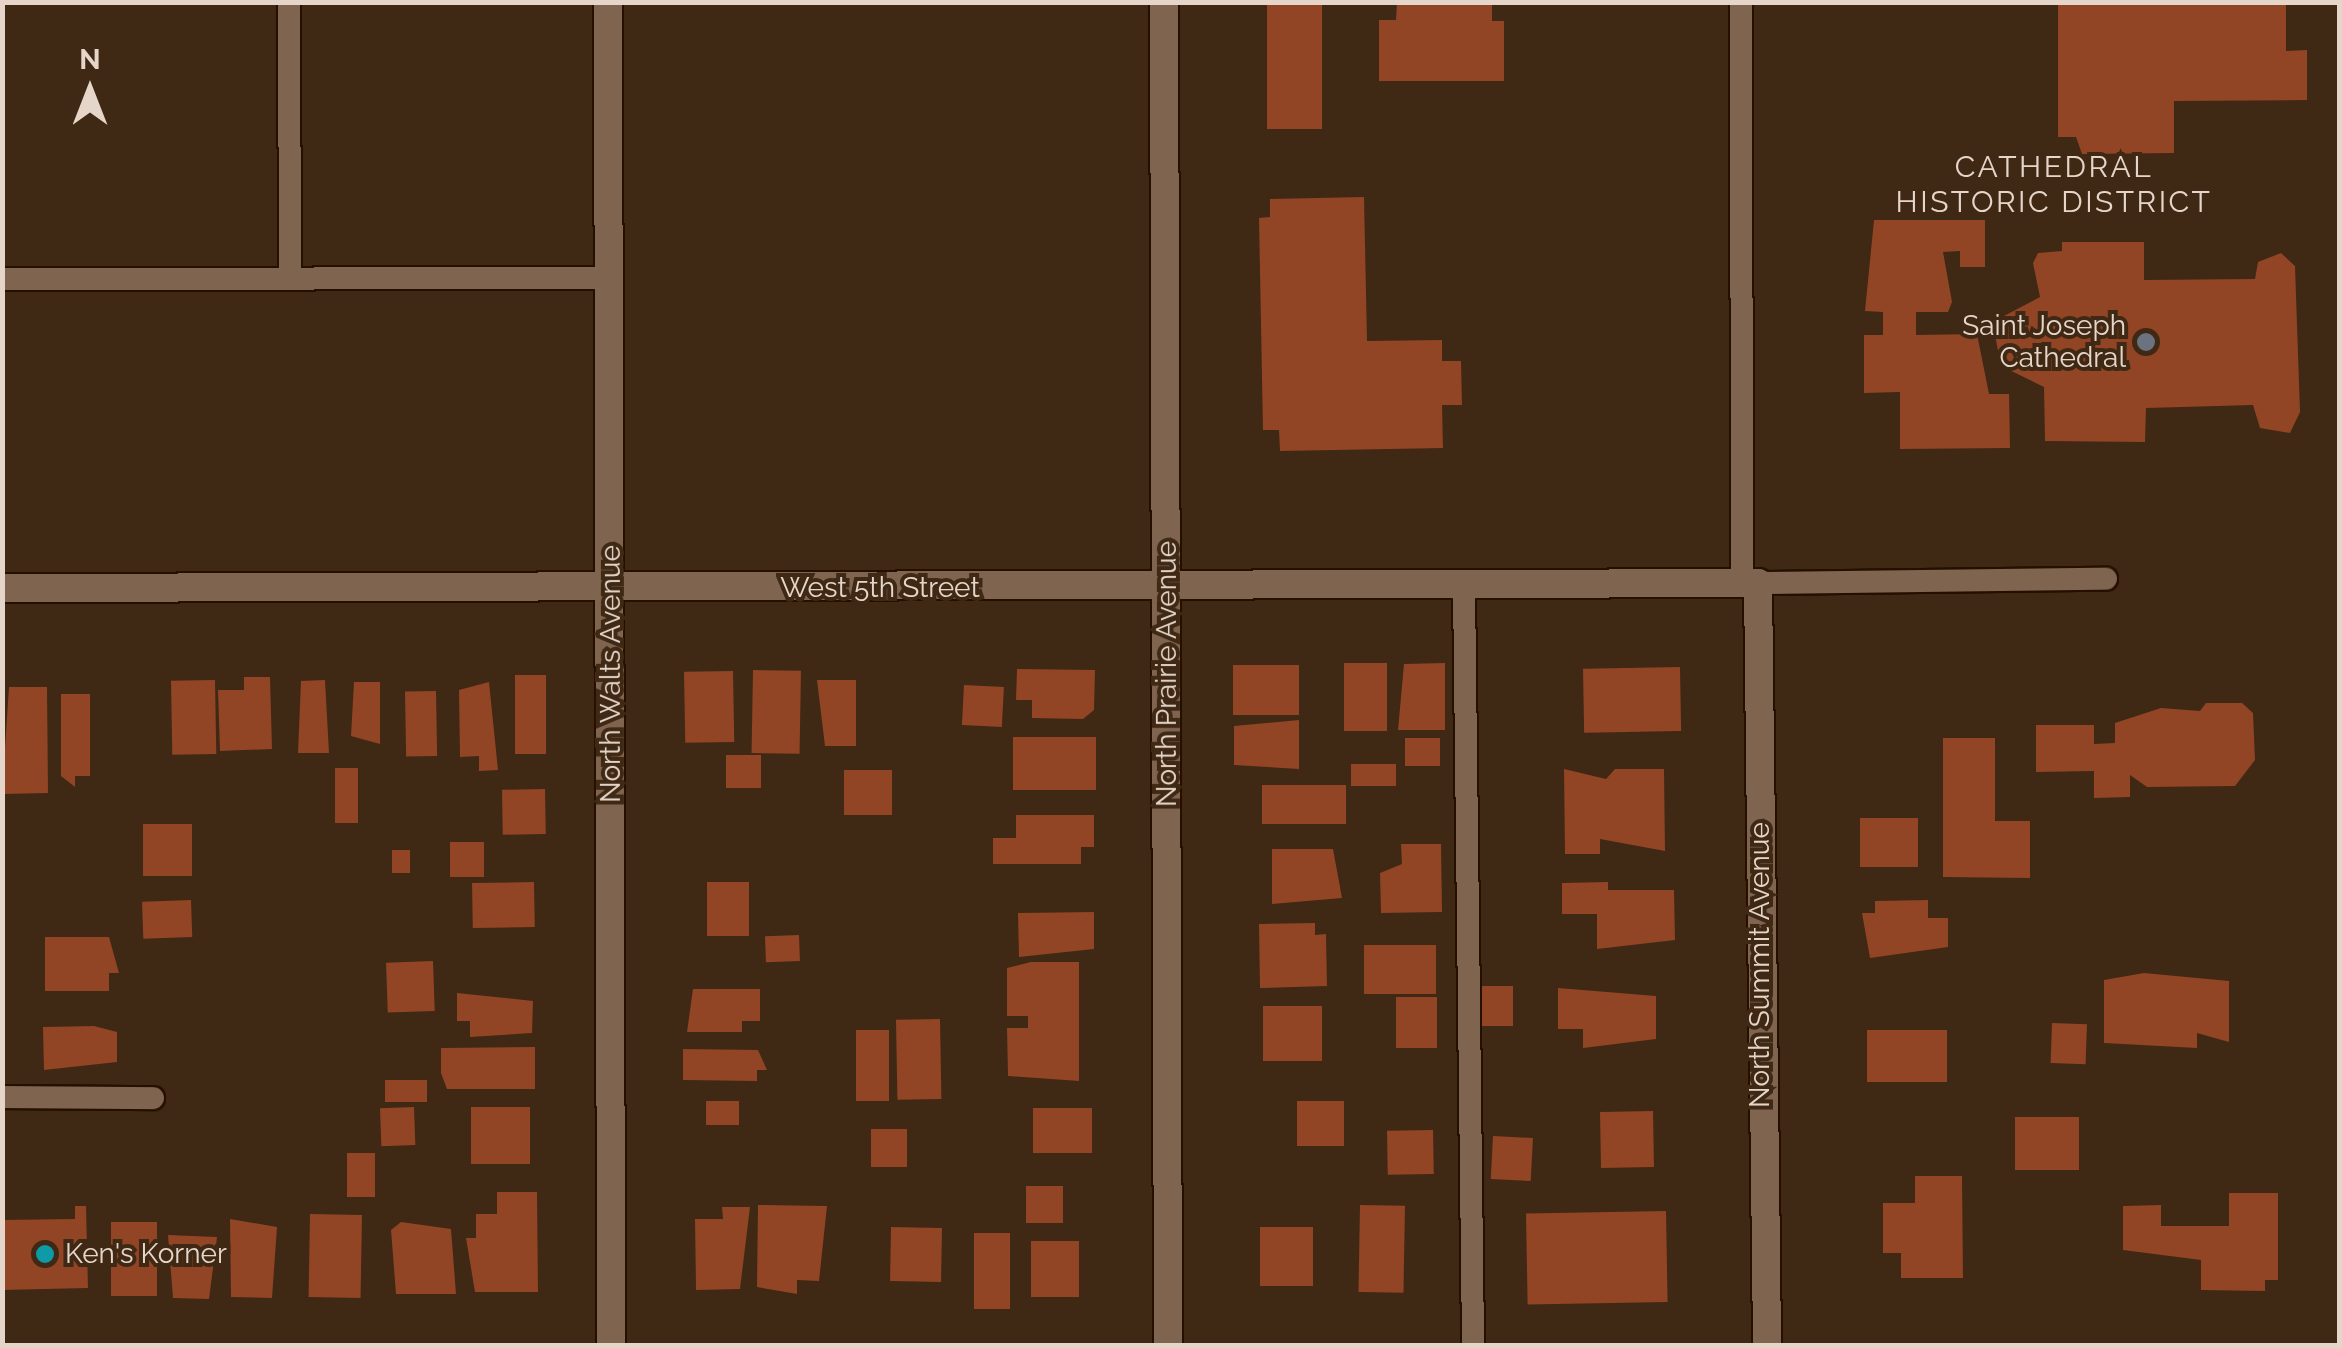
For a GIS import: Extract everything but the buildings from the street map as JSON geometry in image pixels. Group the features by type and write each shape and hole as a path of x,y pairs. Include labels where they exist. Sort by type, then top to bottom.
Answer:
{"street":[{"name":"North Walts Avenue","path":"608,2 612,590 610,1346"},
{"name":"North Prairie Avenue","path":"1164,2 1168,1346"},
{"name":"West 5th Street","path":"2,588 612,590 1750,583"},
{"name":"North Summit Avenue","path":"1750,583 1767,1346"}],"lane":[{"path":"289,2 290,278"},
{"path":"1741,2 1750,583 2106,578"},
{"path":"2,278 610,278"},
{"path":"1464,585 1473,1346"},
{"path":"2,1097 153,1098"}],"place":[{"name":"Saint Joseph Cathedral","path":"2146,342"},
{"name":"Ken's Korner","path":"45,1254"}],"district":[{"name":"CATHEDRAL HISTORIC DISTRICT","path":"2054,184"}]}
